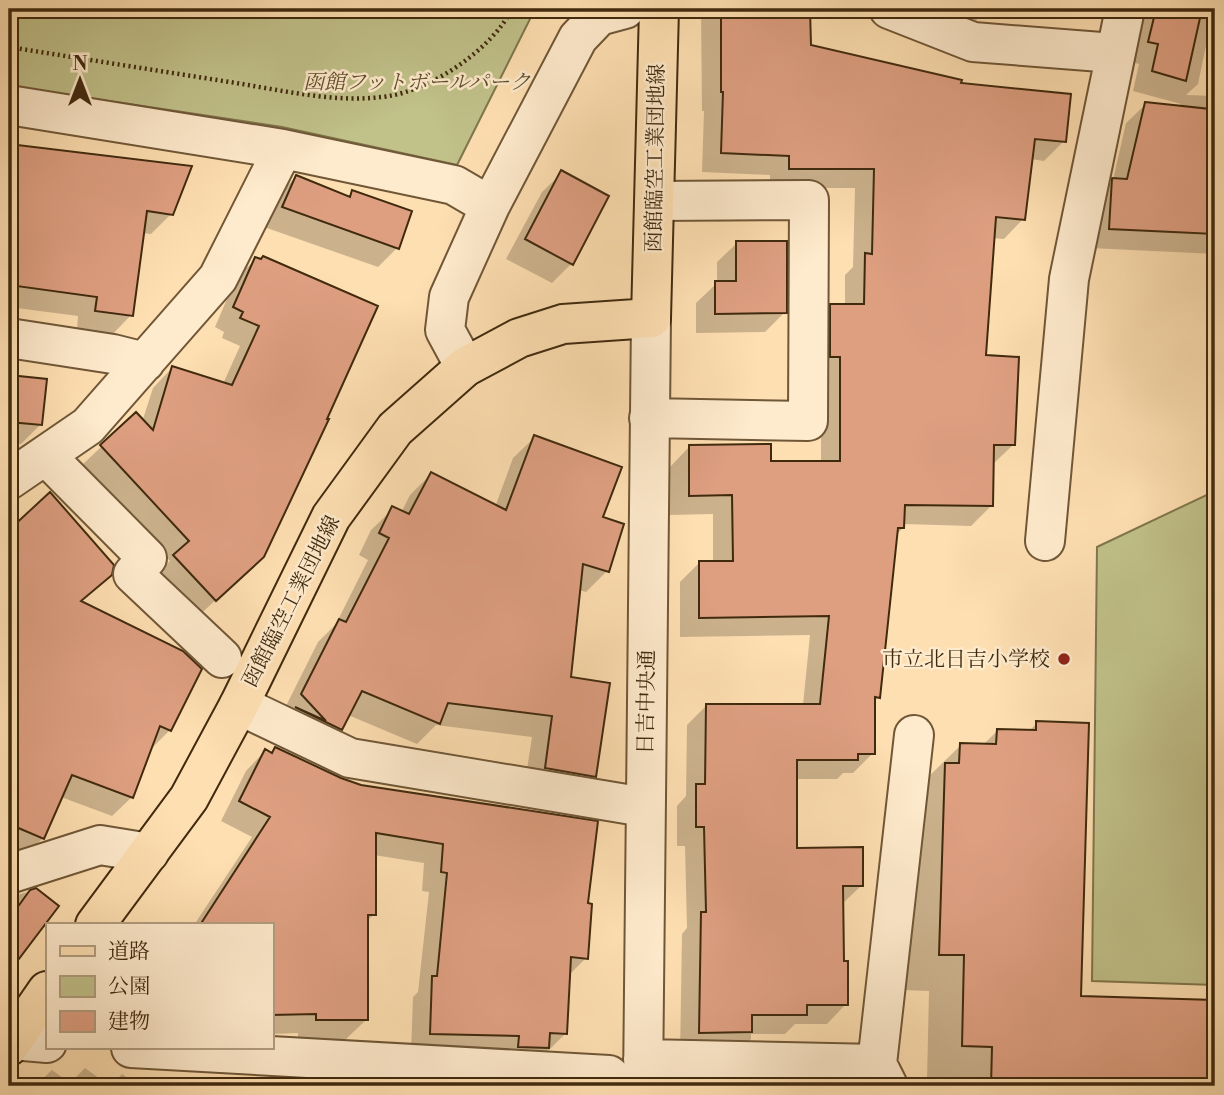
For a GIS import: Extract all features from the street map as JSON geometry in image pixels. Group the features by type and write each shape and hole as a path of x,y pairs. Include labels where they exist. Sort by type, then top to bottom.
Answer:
{"main road":[{"name":"函館臨空工業団地線","path":"96,923 189,798 239,705 331,517 395,429 464,367 519,338 564,324 651,318 659,9"},
{"path":"23,1043 46,993"}],"street":[{"path":"464,367 445,330 449,297 490,206 578,38 599,16 625,9"},
{"path":"889,9 973,42 1114,53"},
{"path":"1045,541 1069,279 1125,9"},
{"path":"9,105 283,149 454,185 490,206"},
{"path":"9,480 88,426 218,278 283,149"},
{"path":"649,418 808,421 809,200 655,201"},
{"name":"日吉中央通","path":"632,1073 644,807 651,318"},
{"path":"9,338 113,354 145,362"},
{"path":"46,456 148,558 133,573 222,658"},
{"path":"239,705 350,758 644,807"},
{"path":"171,1050 632,1073 883,1075 914,735"},
{"path":"9,874 100,845 149,853"}],"path":[{"path":"9,47 329,97 391,96 437,80 478,50 506,20 512,9"}],"green space":[{"name":"函館フットボールパーク","path":"9,9 535,9 457,165 282,127 9,86"},
{"path":"1215,491 1215,985 1092,981 1097,547"}],"building":[{"path":"721,9 810,9 811,45 962,80 961,83 1071,94 1066,142 1035,139 1025,220 996,217 986,355 1019,357 1015,445 994,445 993,506 905,505 904,528 898,528 880,698 875,697 875,754 858,754 858,760 797,760 797,848 863,847 863,886 843,886 844,961 848,961 848,1005 807,1005 807,1015 752,1015 752,1032 699,1033 701,912 706,912 704,827 696,827 696,784 705,784 706,704 820,704 829,616 699,618 699,561 733,561 732,495 689,496 689,445 771,444 771,461 840,461 840,357 830,357 830,304 864,304 865,253 872,254 874,169 789,169 789,156 721,153"},
{"path":"1156,9 1202,9 1186,81 1152,71 1158,44 1148,42"},
{"path":"1145,102 1210,109 1208,120 1215,121 1215,234 1109,229 1112,178 1127,179"},
{"path":"9,144 192,166 173,215 147,211 133,316 95,311 97,297 9,285"},
{"path":"561,170 609,196 573,265 525,239"},
{"path":"296,175 350,197 352,190 412,211 399,249 282,207"},
{"path":"736,241 787,241 787,313 715,314 715,281 736,281"},
{"path":"263,256 378,306 329,419 264,557 216,601 173,555 189,541 100,445 136,412 153,430 172,366 232,385 259,326 240,318 243,312 233,307 255,257 261,259"},
{"path":"9,375 47,379 42,425 9,422"},
{"path":"534,435 622,467 603,517 624,524 609,572 583,564 571,677 610,683 596,777 545,768 552,716 448,703 440,724 362,691 342,730 295,707 326,721 301,694 339,619 346,622 389,538 379,533 392,506 409,514 431,472 506,510"},
{"path":"50,492 114,565 112,575 81,601 183,651 202,669 171,731 160,726 133,798 72,775 44,839 9,824 9,530"},
{"path":"1036,721 1089,723 1081,996 1215,1000 1215,1086 991,1086 992,1047 962,1046 964,955 939,955 945,763 959,763 960,743 996,744 997,729 1036,730"},
{"path":"275,747 361,785 598,821 588,903 592,904 588,959 571,957 567,1034 550,1033 549,1048 518,1047 519,1036 430,1034 432,976 437,976 447,873 441,872 443,844 376,833 376,915 368,915 368,1020 316,1020 316,1014 273,1015 273,923 201,923 270,817 239,801 265,749 272,753"},
{"path":"36,888 59,906 9,972 9,919 30,890"}],"place":[{"name":"市立北日吉小学校","path":"1064,659"}]}
